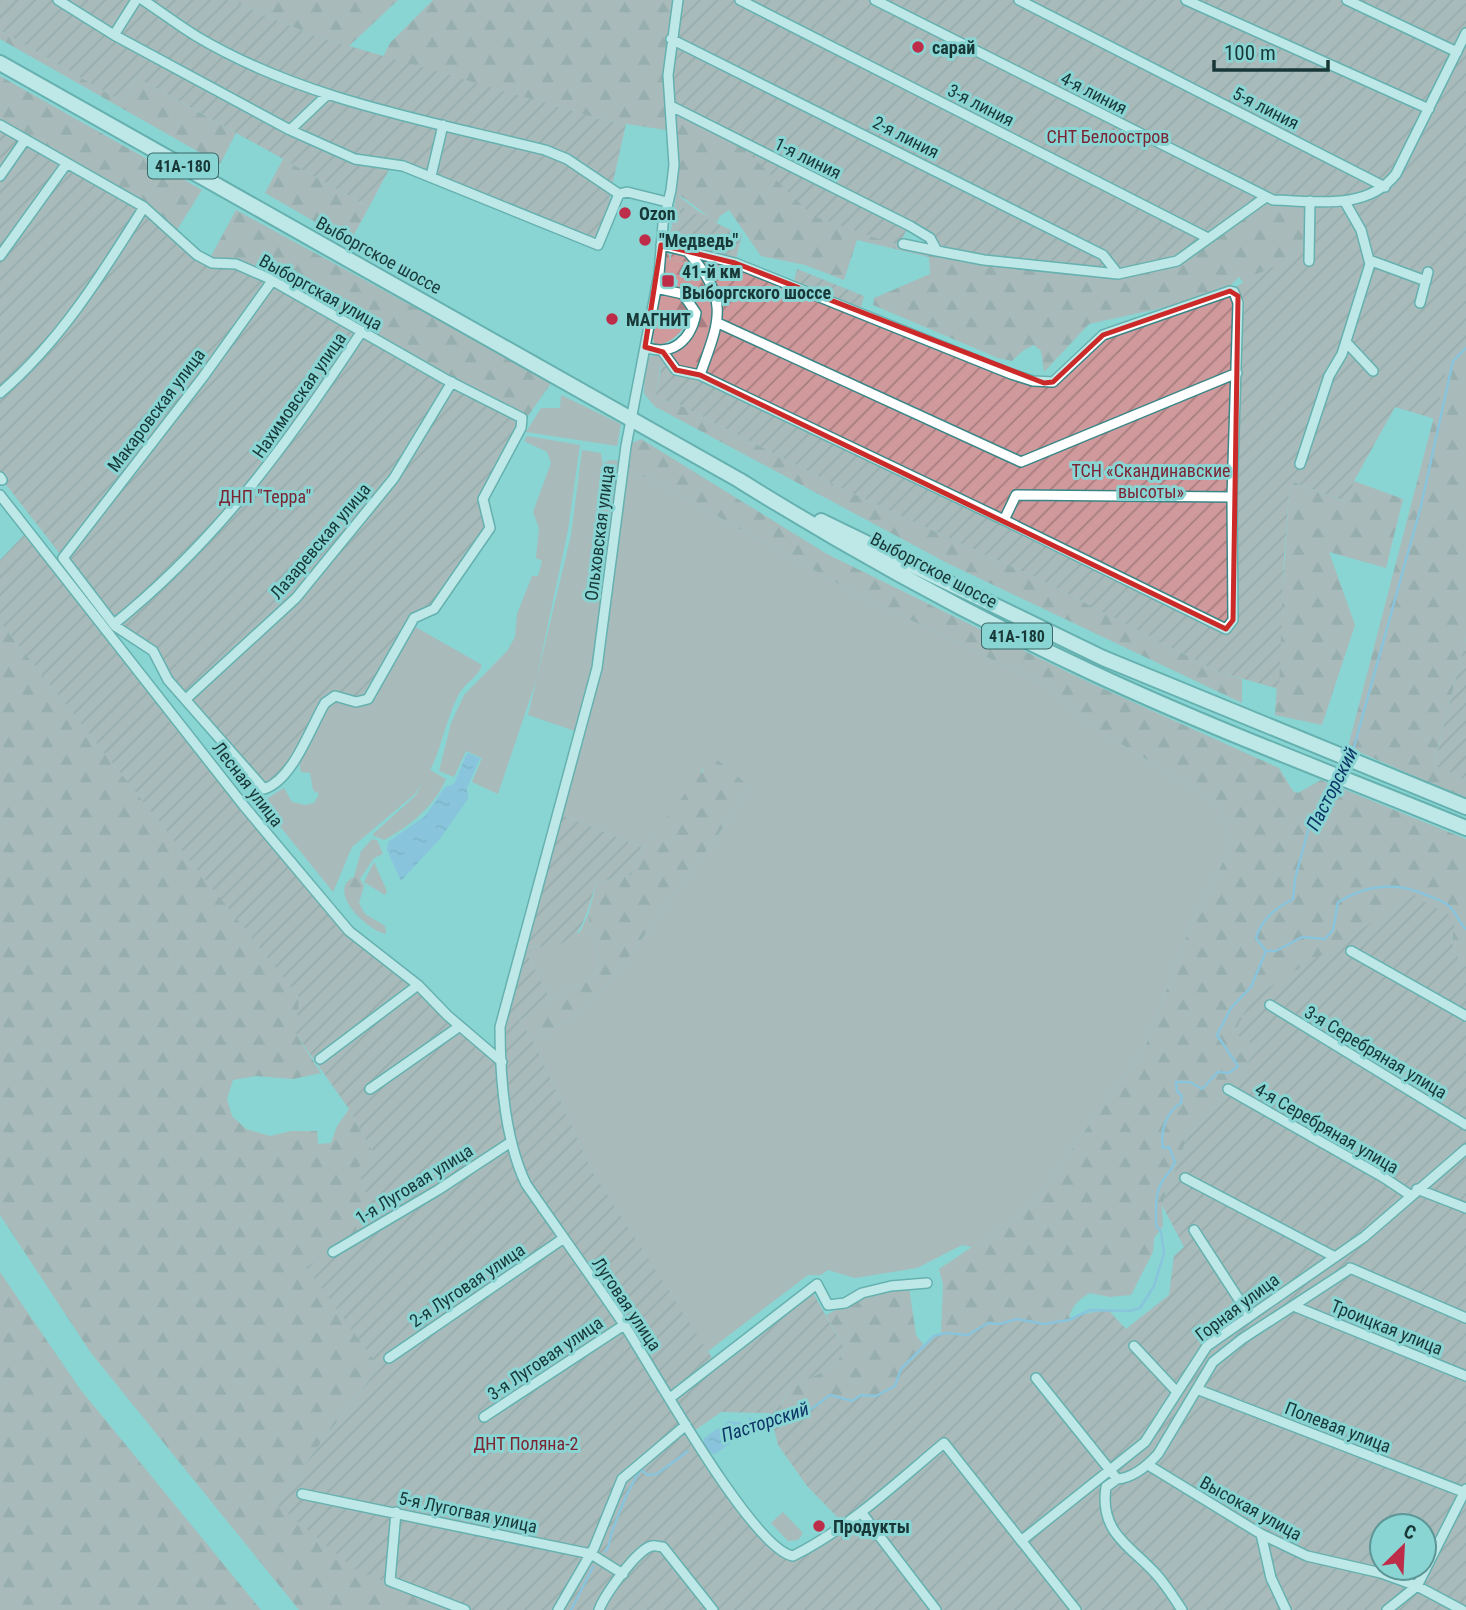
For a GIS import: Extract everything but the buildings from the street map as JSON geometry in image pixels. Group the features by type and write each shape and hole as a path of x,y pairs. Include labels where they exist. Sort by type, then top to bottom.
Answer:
{"main road":[{"name":"Выборгское шоссе","path":"0,63 739,480 813,527 1017,635 1094,673 1466,828"},
{"name":"Выборгское шоссе","path":"739,480 1103,658 1466,807"}],"street":[{"path":"58,0 114,35 290,130 355,159 403,166 432,176 598,245 619,194"},
{"path":"114,35 136,0"},
{"path":"143,0 197,37 273,73 328,94 545,150 567,159 619,194 627,192 667,202"},
{"name":"Ольховская улица","path":"502,1062 500,1027 506,998 530,922 558,805 597,668 631,419 656,288 674,165 668,75 678,0"},
{"name":"3-я линия","path":"740,0 1208,238"},
{"name":"4-я линия","path":"875,0 1272,200 1345,202"},
{"name":"5-я линия","path":"1019,0 1385,187"},
{"path":"1185,0 1429,109"},
{"path":"1347,0 1457,52"},
{"path":"1300,464 1329,376 1342,354 1363,291 1369,260 1361,230 1345,202 1385,187 1396,174 1466,33"},
{"name":"2-я линия","path":"671,39 1103,255 1118,274"},
{"path":"290,130 328,94"},
{"name":"1-я линия","path":"671,106 930,238 937,251"},
{"name":"Выборгская улица","path":"0,125 144,207 197,255 212,262 236,264 272,281 522,418 522,428 483,499 489,528 481,543 463,564 434,609 414,618 368,699 356,702 335,696 325,703 288,772 274,785 264,789 186,699"},
{"path":"432,176 443,125"},
{"path":"0,176 25,140"},
{"path":"0,256 67,163"},
{"path":"903,244 984,260 1118,274 1177,261 1199,248 1208,238 1266,197"},
{"path":"1309,261 1310,201"},
{"path":"0,393 20,376 60,331 97,282 144,207"},
{"path":"661,245 734,263 1011,374 1044,383 1053,382 1103,335 1230,291 1238,296 1231,496 1233,620 1226,629 699,375 676,370 663,352"},
{"path":"688,252 715,294 720,313 699,375"},
{"path":"1369,260 1427,276 1420,303"},
{"name":"Макаровская улица","path":"114,624 63,558 272,281"},
{"path":"645,347 663,352 676,347 689,334 696,313 683,294 656,288"},
{"path":"718,323 1021,463 1237,373"},
{"name":"Нахимовская улица","path":"114,624 148,596 252,488 299,427 362,331"},
{"path":"1346,342 1373,371"},
{"name":"Лазаревская улица","path":"186,699 296,598 394,478 452,382"},
{"name":"Лесная улица","path":"0,495 251,814 331,911 349,931 418,985 502,1062"},
{"path":"1004,520 1016,495 1231,496"},
{"path":"114,624 153,651 168,680 186,699"},
{"path":"1351,951 1466,1016"},
{"path":"320,1059 418,985"},
{"name":"3-я Серебряная улица","path":"1270,1005 1466,1125"},
{"path":"370,1089 460,1026"},
{"name":"Луговая улица","path":"502,1062 511,1142 515,1162 526,1184 624,1325 686,1425 772,1545 781,1553 793,1556 861,1512"},
{"name":"4-я Серебряная улица","path":"1228,1089 1383,1177 1414,1192 1466,1208"},
{"name":"1-я Луговая улица","path":"333,1252 438,1190 511,1142"},
{"name":"Горная улица","path":"1021,1541 1145,1442 1207,1346 1364,1237 1466,1150"},
{"path":"1185,1178 1335,1257"},
{"path":"1194,1230 1249,1315"},
{"name":"2-я Луговая улица","path":"389,1358 564,1238"},
{"path":"1182,1610 1154,1571 1115,1536 1105,1498 1107,1487 1117,1479 1148,1465 1163,1448 1213,1362 1242,1339 1296,1307 1349,1269 1466,1318"},
{"path":"670,1398 817,1284 828,1305 837,1305 862,1293 927,1283"},
{"name":"Троицкая улица","path":"1296,1307 1466,1376"},
{"name":"3-я Луговая улица","path":"484,1417 624,1325"},
{"path":"1134,1346 1177,1392"},
{"path":"1036,1378 1117,1479"},
{"name":"Полевая улица","path":"1199,1390 1465,1492"},
{"path":"558,1610 591,1554 622,1479 686,1425"},
{"path":"936,1610 861,1512 944,1443 1076,1610"},
{"name":"Высокая улица","path":"1148,1465 1261,1534 1307,1556 1381,1573 1417,1586 1462,1610"},
{"path":"1387,1610 1417,1586 1465,1492"},
{"name":"5-я Лугогвая улица","path":"302,1494 591,1554 622,1574"},
{"path":"396,1512 390,1581 465,1610"},
{"path":"1261,1534 1271,1578 1286,1610"},
{"path":"599,1610 622,1574 642,1551 652,1545 663,1547 713,1610"}],"highlighted area":[{"path":"661,245 735,263 1044,383 1053,382 1103,335 1230,291 1238,296 1233,620 1226,629 700,375 676,370 663,352 645,347"}],"green space":[{"path":"0,0 228,0 315,36 606,121 626,124 610,195 609,219 598,245 392,164 369,207 136,77 122,102 0,30"},
{"path":"228,0 398,0 349,46 315,36"},
{"path":"433,0 678,0 733,138 890,243 929,250 1265,198 1309,201 1309,229 1291,260 1243,282 1239,277 1229,287 1194,301 1089,324 1044,372 1041,351 1034,345 1012,361 998,358 873,305 874,298 930,274 929,257 857,240 844,280 805,265 761,256 729,210 720,216 716,224 714,219 672,193 673,131 606,121 383,57 390,43"},
{"path":"678,0 1466,0 1466,343 1449,359 1435,419 1395,407 1354,481 1347,502 1294,482 1289,493 1284,559 1279,689 1219,672 1039,579 847,491 676,403 655,398 661,368 669,362 676,370 700,373 719,303 695,261 670,262 681,207 742,235 735,263 793,286 797,269 864,296 860,311 1011,374 1053,382 1103,335 1230,291 1254,275 1291,260 1309,229 1309,201 1265,198 1177,261 1117,274 945,253 930,238 909,226 899,244 890,243 813,216 733,138 672,108 668,75"},
{"path":"0,30 122,102 136,77 236,133 220,164 0,39"},
{"path":"0,76 202,190 175,233 0,125"},
{"name":"ДНП \"Терра\"","path":"0,125 139,204 207,258 236,264 522,418 483,499 490,528 434,609 416,616 368,699 342,698 325,703 296,759 264,789 187,700 158,659 117,627 0,477"},
{"path":"283,159 369,207 350,242 265,193"},
{"path":"676,194 698,211 714,219 716,224 681,207 675,239 670,239"},
{"path":"236,210 552,382 523,423 210,258"},
{"path":"664,252 669,254 670,262 695,261 719,303 700,374 676,370 668,354 678,349 699,313 677,290 678,280 668,277 664,287 661,285"},
{"path":"660,292 682,295 690,311 686,324 678,334 668,342 655,346 653,338"},
{"path":"1466,343 1466,638 1434,764 1466,780 1466,799 1348,747 1449,359"},
{"path":"668,354 669,362 660,368 654,406 644,393 645,361 648,357"},
{"path":"561,395 621,424 617,446 526,432 541,408 560,408"},
{"path":"655,398 676,403 847,491 1039,579 1219,672 1242,679 1242,703 947,563 654,406"},
{"path":"527,436 580,445 568,530 536,681 498,794 472,782 482,758 466,751 454,777 439,771 451,723 464,695 507,651 515,637 517,614 532,576 538,576 542,561 536,558 539,528 533,512 551,463 547,452 524,441"},
{"path":"641,439 827,554 1082,679 1279,768 1293,791 1298,793 1321,780 1466,839 1466,967 1457,956 1453,945 1457,919 1258,1047 1236,1081 1187,1138 1162,1205 1163,1226 1154,1238 1153,1252 1131,1295 1110,1297 1090,1293 1076,1304 1069,1320 1044,1324 1017,1319 1000,1324 988,1323 968,1335 941,1333 943,1284 939,1269 1029,1209 1146,1045 1190,927 1230,848 1221,805 1090,725 1049,687 855,593 651,479 623,471 620,493 607,495 604,491 608,484 604,463 609,460 624,461 626,446"},
{"path":"582,450 601,453 607,486 623,471 651,479 855,593 1049,687 1090,725 1221,805 1230,848 1190,927 1146,1045 1029,1209 972,1247 962,1245 917,1268 855,1278 828,1270 821,1275 808,1275 707,1352 592,1171 533,1040 574,1016 611,981 720,832 749,786 738,778 702,769 699,779 643,848 557,813 578,732 528,715 571,535"},
{"path":"1354,481 1403,499 1386,568 1329,552 1355,625 1322,725 1275,715 1289,493 1294,482 1346,502"},
{"name":"ДНТ Поляна-2","path":"28,531 331,911 481,1044 501,1049 500,1030 557,813 643,848 631,875 597,882 583,922 570,939 560,944 527,946 525,950 550,999 519,1021 533,1040 592,1171 716,1364 812,1291 845,1350 833,1367 791,1387 781,1404 784,1416 810,1410 830,1395 852,1401 860,1396 876,1396 895,1386 901,1372 914,1355 929,1340 943,1333 966,1335 988,1323 1015,1320 1046,1324 1101,1311 1109,1311 1126,1329 1169,1295 1174,1256 1184,1247 1162,1205 1187,1138 1236,1081 1258,1047 1234,1033 1252,998 1414,896 1457,919 1453,945 1457,956 1466,967 1466,1610 465,1610 359,1572 275,1503 379,1367 306,1267 378,1225 357,1168 376,1157 349,1109 296,1034 299,997 0,622 0,560","holes":["721,1412 770,1413 778,1445 807,1486 843,1523 793,1556 754,1522 691,1433"]},
{"path":"0,622 300,997 296,1034 321,1073 293,1079 256,1076 233,1080 227,1099 232,1116 246,1129 270,1136 291,1131 317,1131 318,1144 331,1143 337,1126 349,1109 376,1157 378,1225 307,1267 379,1367 275,1503 390,1581 465,1610 299,1610 91,1353 0,1215"},
{"path":"412,625 482,665 458,696 430,770 446,779 441,789 420,815 393,835 384,840 372,835 416,795 422,783 415,794 352,847 333,892 266,809 268,798 284,788 292,802 305,805 314,803 319,794 313,790 310,773 301,772 299,760 325,703"},
{"path":"1466,638 1466,780 1434,765"},
{"path":"712,759 719,761 749,786 720,832 611,981 574,1016 533,1040 519,1021 550,999 591,980 600,962 588,915 597,882 631,875 643,848"},
{"path":"372,839 377,840 383,854 374,858 360,879 364,886 359,903 365,914 385,926 386,934 369,926 352,910 344,891 346,883 354,877 361,851"},
{"path":"374,862 387,891 385,895 364,882"},
{"path":"588,915 600,962 591,980 550,999 525,950 528,946 538,947 580,932"},
{"path":"0,1272 80,1389 261,1610 0,1610"},
{"path":"909,1287 916,1335 923,1344 895,1386 876,1396 860,1396 852,1401 830,1395 810,1410 784,1416 781,1405 791,1387 833,1367 845,1350 826,1315 866,1295"},
{"path":"783,1512 803,1533 798,1540 788,1541 771,1523"}],"water":[{"path":"467,753 480,758 467,788 468,799 439,840 401,881 387,850 388,842 425,816 445,787 454,784"},
{"path":"749,1417 760,1423 715,1454 709,1453 703,1444 704,1438 729,1421 748,1423"}],"waterway":[{"name":"Пасторский","path":"1352,754 1421,506 1453,361 1466,348"},
{"name":"Пасторский","path":"758,1423 810,1410 830,1395 852,1401 861,1395 876,1396 895,1386 901,1369 934,1336 946,1333 968,1335 988,1323 1000,1324 1017,1319 1044,1324 1069,1320 1090,1310 1130,1311 1140,1308 1154,1286 1164,1253 1161,1232 1156,1225 1156,1205 1161,1183 1175,1162 1169,1147 1163,1148 1162,1142 1168,1117 1181,1103 1182,1096 1177,1091 1176,1082 1190,1082 1202,1089 1218,1072 1229,1073 1238,1066 1217,1035 1231,1008 1251,987 1266,951 1256,938 1262,925 1275,910 1293,899 1295,879 1310,823 1338,781"},
{"path":"1266,951 1276,951 1302,937 1325,939 1333,930 1338,902 1359,892 1381,887 1404,888 1442,901 1466,929"},
{"name":"Пасторский","path":"605,1552 632,1484 641,1470 648,1475 657,1474 688,1451"},
{"name":"Пасторский","path":"571,1610 593,1567"}],"place":[{"name":"сарай","path":"918,47"},
{"name":"Ozon","path":"625,213"},
{"name":"\"Медведь\"","path":"645,240"},
{"name":"41-й км Выборгского шоссе","path":"668,281"},
{"name":"МАГНИТ","path":"612,319"},
{"name":"Продукты","path":"819,1526"}],"park label":[{"name":"СНТ Белоостров","path":"1108,136"},
{"name":"ТСН «Скандинавские высоты»","path":"1151,480"}]}
